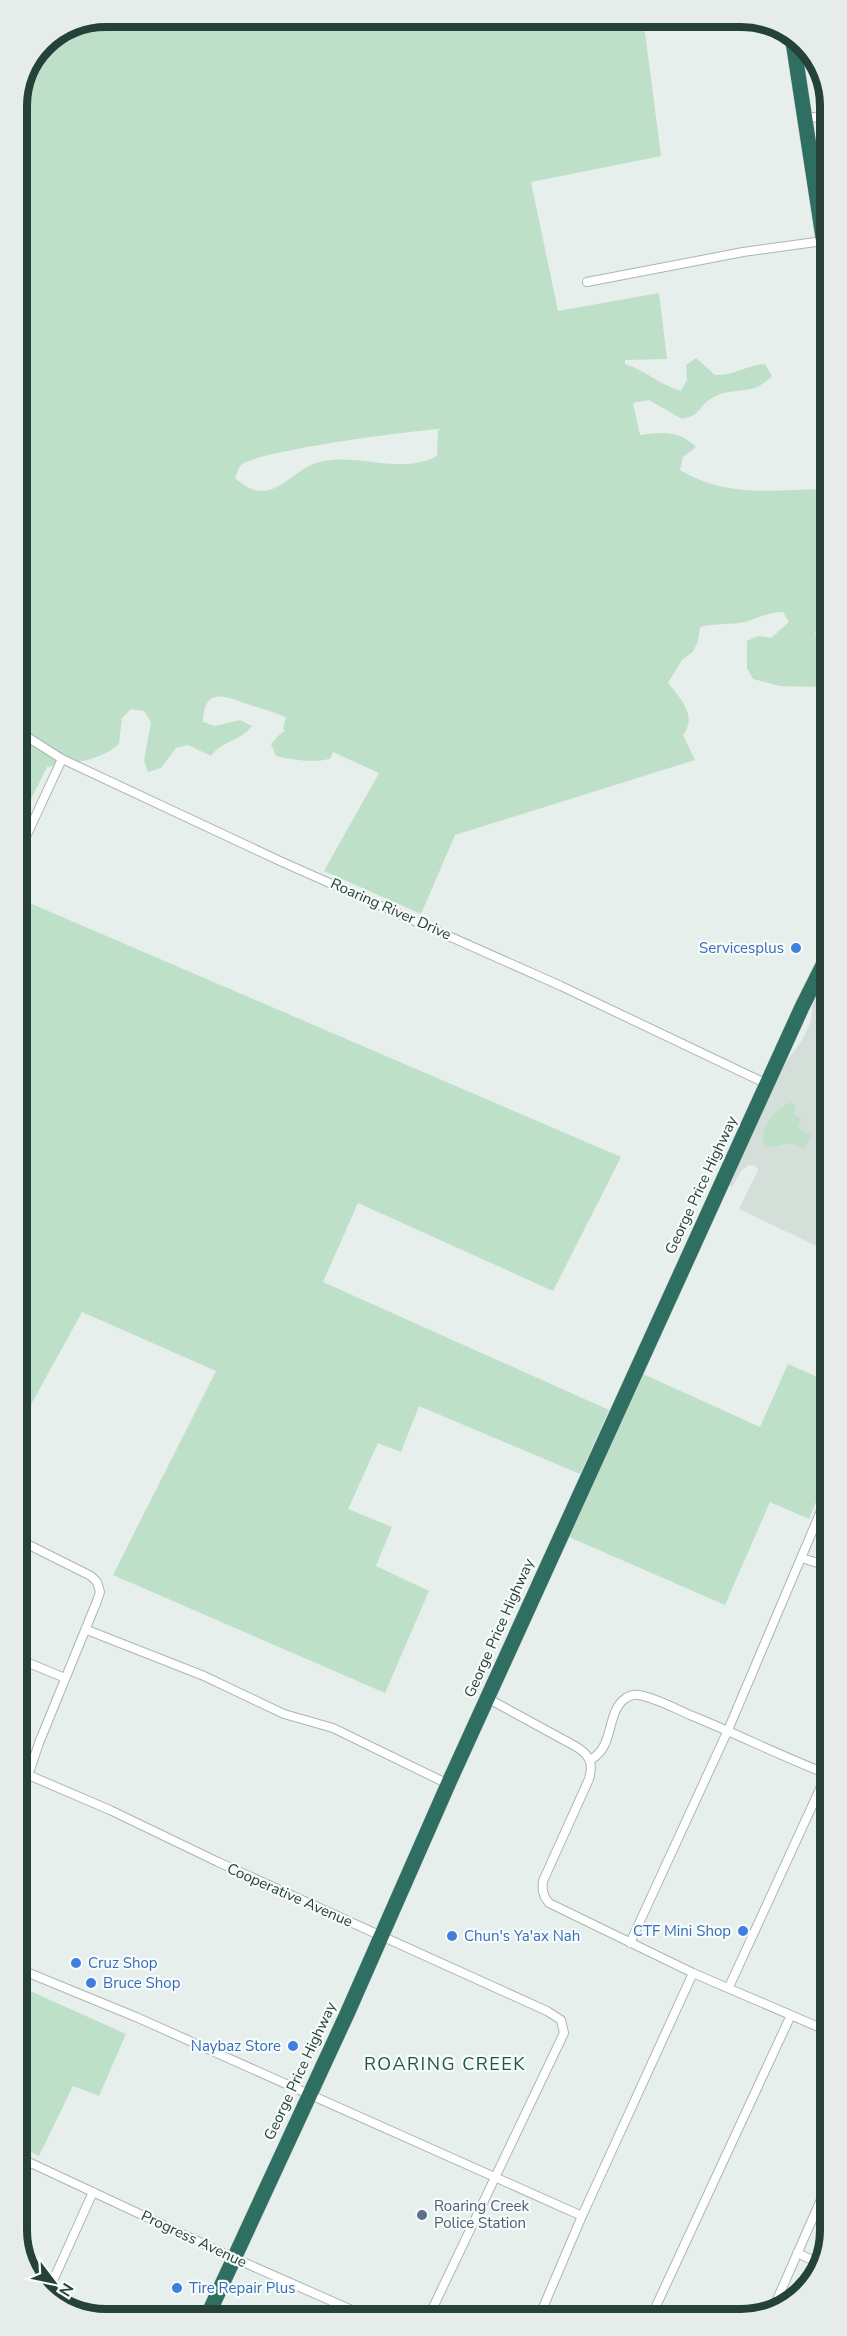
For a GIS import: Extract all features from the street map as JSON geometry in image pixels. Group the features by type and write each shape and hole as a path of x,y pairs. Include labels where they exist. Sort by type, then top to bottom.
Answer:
{"highway":[{"path":"794,48 820,221"},
{"name":"George Price Highway","path":"211,2309 487,1698 820,972"}],"street":[{"path":"804,116 820,118"},
{"path":"587,282 743,252 820,241"},
{"name":"Roaring River Drive","path":"27,738 62,759 259,851 550,981 767,1084"},
{"path":"27,835 62,759"},
{"path":"630,1943 728,1730 820,1514"},
{"path":"27,1544 91,1576 98,1582 100,1592 28,1776"},
{"path":"802,1558 820,1564"},
{"path":"87,1630 204,1676 284,1714 333,1728 448,1784"},
{"path":"27,1662 65,1678"},
{"path":"590,1760 601,1752 605,1745 618,1706 623,1700 634,1695 649,1698 820,1768"},
{"path":"487,1698 575,1746 587,1754 590,1760 592,1771 589,1779 547,1871 542,1890 544,1898 558,1909 693,1973 820,2027"},
{"name":"Cooperative Avenue","path":"28,1776 110,1810 218,1862 547,2011 561,2020 564,2033 495,2176"},
{"path":"729,1987 820,1791"},
{"path":"27,1972 136,2017 582,2216"},
{"path":"541,2309 693,1973"},
{"path":"655,2309 791,2015"},
{"name":"Progress Avenue","path":"27,2161 350,2309"},
{"path":"432,2309 495,2176"},
{"path":"51,2286 93,2192"},
{"path":"777,2301 820,2201"},
{"path":"797,2253 813,2260"}],"shaded area":[{"path":"820,985 820,1248 739,1209 758,1170 756,1166 749,1165 742,1170 732,1187 729,1185 785,1063 801,1042 811,1021 813,1000","holes":["789,1102 798,1128 794,1143 785,1142 766,1124 781,1106"]}],"green space":[{"path":"106,27 644,27 661,156 531,182 558,311 659,293 667,359 625,360 625,364 681,391 687,380 686,365 696,358 715,375 728,374 765,364 772,376 764,383 749,389 720,394 707,401 696,413 682,419 649,400 633,403 640,435 656,433 677,435 690,441 696,447 683,457 680,470 698,479 733,489 768,491 820,489 820,623 815,633 820,639 820,687 780,686 753,679 747,668 747,641 758,636 771,638 789,622 783,612 768,614 745,622 700,627 698,641 693,652 682,660 668,683 686,708 689,721 683,735 695,760 455,835 421,914 324,871 379,773 333,752 330,759 316,761 276,756 271,744 285,731 283,729 286,717 226,697 213,698 204,710 203,722 215,726 240,720 252,726 211,756 188,745 176,748 161,768 148,772 144,760 151,722 144,711 131,709 122,718 119,744 111,750 94,758 47,767 27,807 27,101 33,76 40,62 62,40 76,33","holes":["442,429 438,430 437,456 409,464 353,460 324,461 300,471 271,490 260,491 249,488 235,478 241,465 253,459 370,437"]},
{"path":"27,902 621,1157 553,1291 358,1203 323,1282 609,1410 580,1474 419,1406 401,1452 378,1443 348,1509 392,1527 376,1566 429,1591 385,1693 113,1575 216,1371 82,1312 28,1410"},
{"path":"789,1102 797,1106 793,1114 802,1119 798,1128 811,1135 804,1149 792,1144 765,1147 763,1134 768,1121 783,1105"},
{"path":"788,1364 820,1378 820,1492 809,1519 770,1502 725,1605 569,1537 643,1374 760,1427"},
{"path":"27,1990 126,2034 99,2096 73,2086 39,2156 27,2150"}],"place":[{"name":"Servicesplus","path":"796,948"},
{"name":"CTF Mini Shop","path":"743,1931"},
{"name":"Chun's Ya'ax Nah","path":"452,1936"},
{"name":"Cruz Shop","path":"76,1963"},
{"name":"Bruce Shop","path":"91,1983"},
{"name":"Naybaz Store","path":"293,2046"},
{"name":"Roaring Creek Police Station","path":"422,2215"},
{"name":"Tire Repair Plus","path":"177,2288"}],"district":[{"name":"ROARING CREEK","path":"445,2064"}]}
